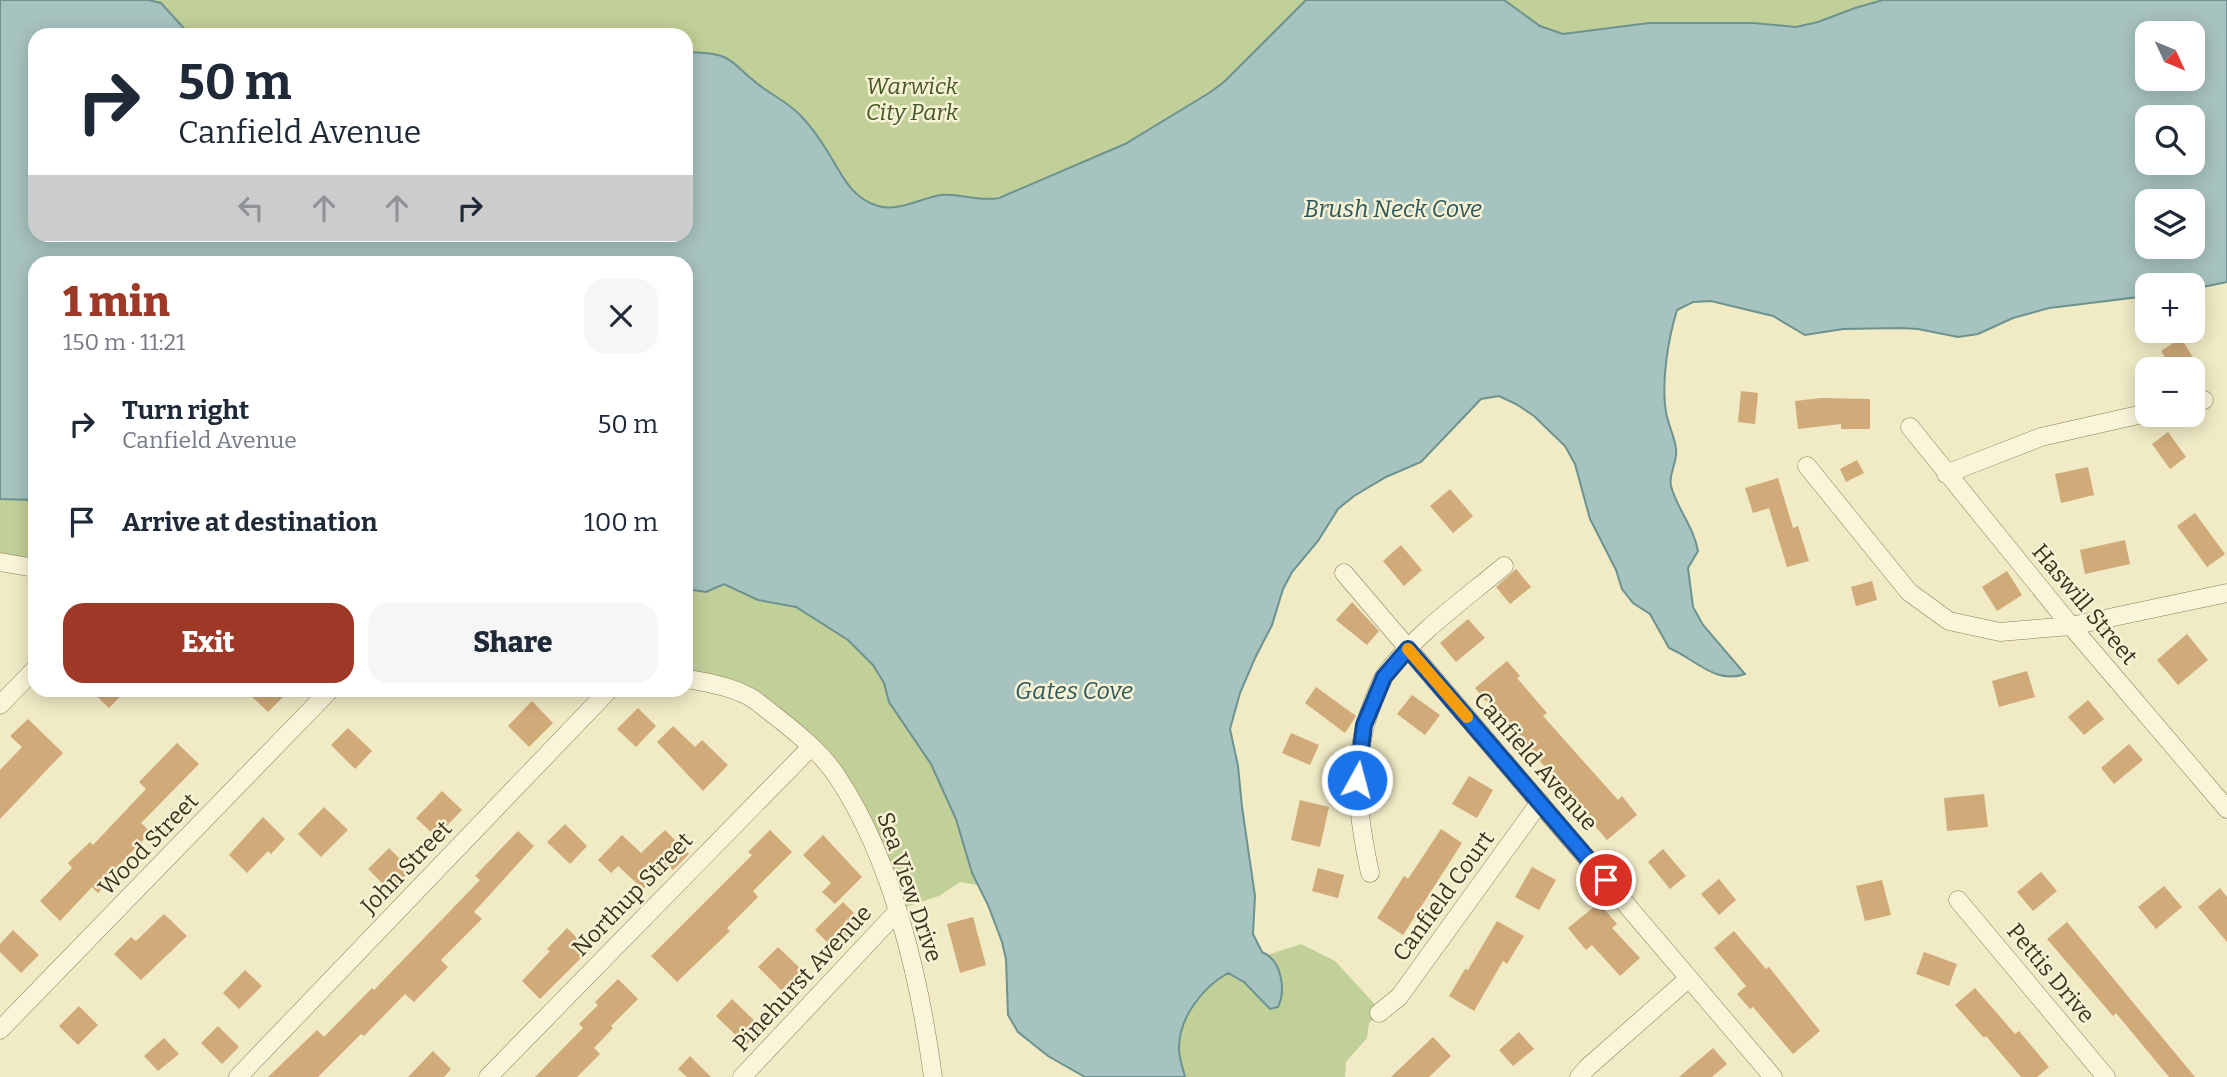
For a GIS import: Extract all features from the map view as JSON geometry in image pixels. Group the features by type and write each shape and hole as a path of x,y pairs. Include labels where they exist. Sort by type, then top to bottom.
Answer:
{"street":[{"path":"1946,474 2040,437 2135,416"},
{"name":"Haswill Street","path":"1910,427 2071,626 2227,809"},
{"path":"1807,467 1909,592 1949,621 2000,632 2071,626 2227,593"},
{"path":"0,562 28,567"},
{"path":"1370,873 1361,831 1357,780 1364,725 1384,677 1408,649 1504,566"},
{"name":"Canfield Avenue","path":"1343,573 1773,1077"},
{"path":"0,705 28,676"},
{"name":"Sea View Drive","path":"693,681 748,695 811,747 837,776 858,812 911,955 927,1030 933,1077"},
{"name":"Wood Street","path":"0,1030 323,697"},
{"name":"John Street","path":"238,1077 602,697"},
{"name":"Northup Street","path":"488,1077 811,747"},
{"name":"Canfield Court","path":"1379,1013 1399,998 1540,802"},
{"name":"Pettis Drive","path":"1958,900 2106,1077"},
{"name":"Pinehurst Avenue","path":"742,1077 897,912"},
{"path":"1579,1077 1688,979"}],"green space":[{"name":"Warwick City Park","path":"148,0 1306,0 1224,82 1125,144 1016,192 981,201 885,208 869,203 856,194 836,169 811,127 795,110 758,85 731,61 713,54 693,53 693,28 182,28"},
{"path":"1504,0 1883,0 1796,27 1753,23 1649,23 1563,34 1540,26"},
{"path":"0,499 28,500 28,568 0,564"},
{"path":"724,584 758,600 796,607 848,640 873,665 884,683 889,702 931,764 956,819 977,885 960,882 939,896 899,909 839,778 750,698 693,682 693,590 706,592"},
{"path":"1301,944 1335,961 1381,1011 1369,1023 1367,1038 1346,1062 1345,1077 1185,1077 1179,1053 1180,1038 1188,1015 1201,995 1229,973 1244,982 1270,1009 1279,970 1268,955"}],"water":[{"name":"Brush Neck Cove","path":"0,0 148,0 161,3 184,28 28,28 28,242 693,242 693,52 724,57 789,105 820,140 847,183 860,197 878,206 894,207 941,195 999,198 1125,144 1224,82 1306,0 1504,0 1540,26 1563,34 1649,23 1753,23 1796,27 1883,0 2227,0 2227,282 2205,287 2205,273 2135,273 2135,297 2049,308 2013,318 1978,334 1958,337 1900,328 1843,329 1805,335 1773,316 1711,301 1693,302 1677,310 1666,361 1664,388 1667,417 1676,449 1671,486 1698,551 1688,568 1693,607 1703,625 1745,674 1724,676 1714,673 1669,648 1650,614 1633,603 1622,589 1616,570 1590,519 1575,464 1565,446 1534,416 1499,396 1481,399 1421,462 1386,477 1338,509 1318,541 1292,572 1283,589 1272,625 1240,693 1230,729 1238,766 1255,896 1253,934 1262,952 1269,956 1278,968 1282,984 1280,1000 1278,1007 1270,1009 1244,982 1228,973 1210,986 1187,1015 1183,1026 1179,1050 1185,1077 1085,1077 1048,1056 1018,1032 1008,1015 1006,959 1002,942 972,873 956,819 931,764 889,702 884,683 873,665 848,640 796,607 758,600 724,584 706,592 693,590 693,256 28,256 28,500 0,499"}],"building":[{"path":"2173,343 2184,343 2193,357 2165,357 2161,351"},
{"path":"1741,391 1758,393 1755,424 1738,422"},
{"path":"1821,398 1870,399 1870,429 1841,429 1841,424 1798,429 1795,401"},
{"path":"2168,432 2186,457 2170,469 2152,444"},
{"path":"1857,460 1864,473 1846,482 1840,469"},
{"path":"2088,467 2094,495 2061,503 2055,474"},
{"path":"1778,478 1793,528 1798,526 1809,561 1787,567 1769,508 1753,513 1745,488"},
{"path":"1450,489 1473,516 1453,533 1430,506"},
{"path":"2195,513 2225,554 2207,567 2177,526"},
{"path":"2125,540 2130,564 2085,574 2080,550"},
{"path":"1401,545 1422,570 1404,586 1383,561"},
{"path":"1516,569 1531,587 1510,604 1496,587"},
{"path":"2007,571 2022,595 1997,611 1982,587"},
{"path":"1872,581 1877,600 1856,606 1851,587"},
{"path":"1352,602 1379,631 1367,645 1336,620"},
{"path":"1468,619 1485,638 1456,662 1440,643"},
{"path":"2187,634 2208,660 2178,685 2157,660"},
{"path":"1507,661 1520,676 1517,678 1547,713 1543,716 1618,800 1622,796 1637,815 1607,840 1576,804 1574,806 1559,788 1561,786 1519,736 1516,738 1475,688"},
{"path":"2027,671 2035,697 1999,707 1992,681"},
{"path":"1316,687 1356,716 1345,733 1305,703"},
{"path":"1412,695 1440,715 1425,735 1397,714"},
{"path":"97,697 120,697 109,708"},
{"path":"252,697 283,697 268,712"},
{"path":"2088,700 2104,719 2084,735 2068,717"},
{"path":"532,701 553,723 529,747 508,726"},
{"path":"638,708 656,726 636,747 617,729"},
{"path":"28,719 63,753 0,819 0,770 22,747 10,736"},
{"path":"673,726 695,747 702,740 728,765 703,791 657,742"},
{"path":"348,728 372,751 355,769 331,745"},
{"path":"1291,733 1319,745 1310,765 1282,753"},
{"path":"177,743 199,764 141,823 151,832 116,868 119,871 98,893 92,887 60,921 40,901 72,868 68,863 90,842 93,845 146,789 139,782"},
{"path":"2129,744 2143,760 2114,784 2101,768"},
{"path":"1469,776 1493,790 1477,818 1452,804"},
{"path":"442,791 462,810 436,837 416,818"},
{"path":"1984,794 1988,827 1947,831 1944,798"},
{"path":"1300,800 1329,807 1320,847 1291,840"},
{"path":"324,807 348,830 321,857 298,834"},
{"path":"263,817 285,839 271,854 268,851 247,873 229,855"},
{"path":"565,824 587,846 570,864 547,842"},
{"path":"1441,829 1462,843 1403,935 1377,918 1404,876 1408,879"},
{"path":"665,830 689,854 673,870 667,864 643,889 618,866 611,873 598,860 622,835 641,853"},
{"path":"770,830 792,852 753,891 758,897 727,928 730,931 677,982 651,956 752,855 748,852"},
{"path":"518,831 534,846 474,912 482,919 441,960 448,967 414,1002 405,994 318,1077 268,1077 317,1030 324,1037 372,988 374,990 480,880 475,876"},
{"path":"823,835 862,877 835,904 822,892 831,883 803,855"},
{"path":"389,848 411,870 390,891 368,869"},
{"path":"1663,849 1686,876 1670,889 1648,862"},
{"path":"1532,867 1556,880 1539,910 1515,897"},
{"path":"1318,868 1344,875 1338,898 1312,891"},
{"path":"2041,872 2057,891 2033,911 2017,892"},
{"path":"1719,879 1736,900 1719,915 1701,894"},
{"path":"1882,880 1891,915 1865,921 1856,886"},
{"path":"2164,886 2182,907 2156,929 2138,907"},
{"path":"2220,888 2227,897 2227,942 2198,907"},
{"path":"843,902 864,923 836,951 815,930"},
{"path":"1599,903 1617,924 1612,928 1640,958 1620,976 1592,945 1586,950 1568,928"},
{"path":"164,914 187,936 141,980 114,954 131,937 136,941"},
{"path":"973,917 986,965 960,973 947,924"},
{"path":"1497,921 1524,936 1507,964 1503,961 1474,1011 1449,996"},
{"path":"2067,922 2195,1077 2169,1077 2116,1013 2113,1016 2047,939"},
{"path":"567,928 589,950 540,999 522,981"},
{"path":"13,930 39,955 21,973 0,952 0,944"},
{"path":"1734,931 1766,969 1769,967 1820,1031 1793,1054 1753,1007 1750,1009 1737,994 1746,986 1714,948"},
{"path":"778,947 805,973 785,994 758,967"},
{"path":"1924,952 1957,964 1949,986 1916,974"},
{"path":"245,970 262,986 239,1009 223,993"},
{"path":"618,979 638,999 594,1048 600,1054 577,1077 535,1077 583,1028 579,1024 598,1005 595,1002"},
{"path":"1975,988 2015,1034 2019,1031 2049,1067 2037,1077 2021,1077 1955,1005"},
{"path":"732,999 763,1029 746,1045 716,1016"},
{"path":"79,1006 98,1025 78,1045 59,1026"},
{"path":"218,1026 239,1047 222,1064 201,1043"},
{"path":"1519,1032 1534,1049 1513,1066 1499,1050"},
{"path":"1433,1037 1451,1056 1429,1077 1391,1077"},
{"path":"164,1038 179,1054 158,1071 144,1056"},
{"path":"1713,1048 1727,1064 1712,1077 1679,1077"},
{"path":"433,1051 451,1069 444,1077 408,1077"},
{"path":"690,1056 711,1077 687,1077 678,1069"}],"slow traffic":[{"path":"1408,649 1467,717"}],"route":[{"path":"1357,780 1364,725 1384,677 1408,649 1606,880"}],"water label":[{"name":"Gates Cove","path":"1074,691"}]}
